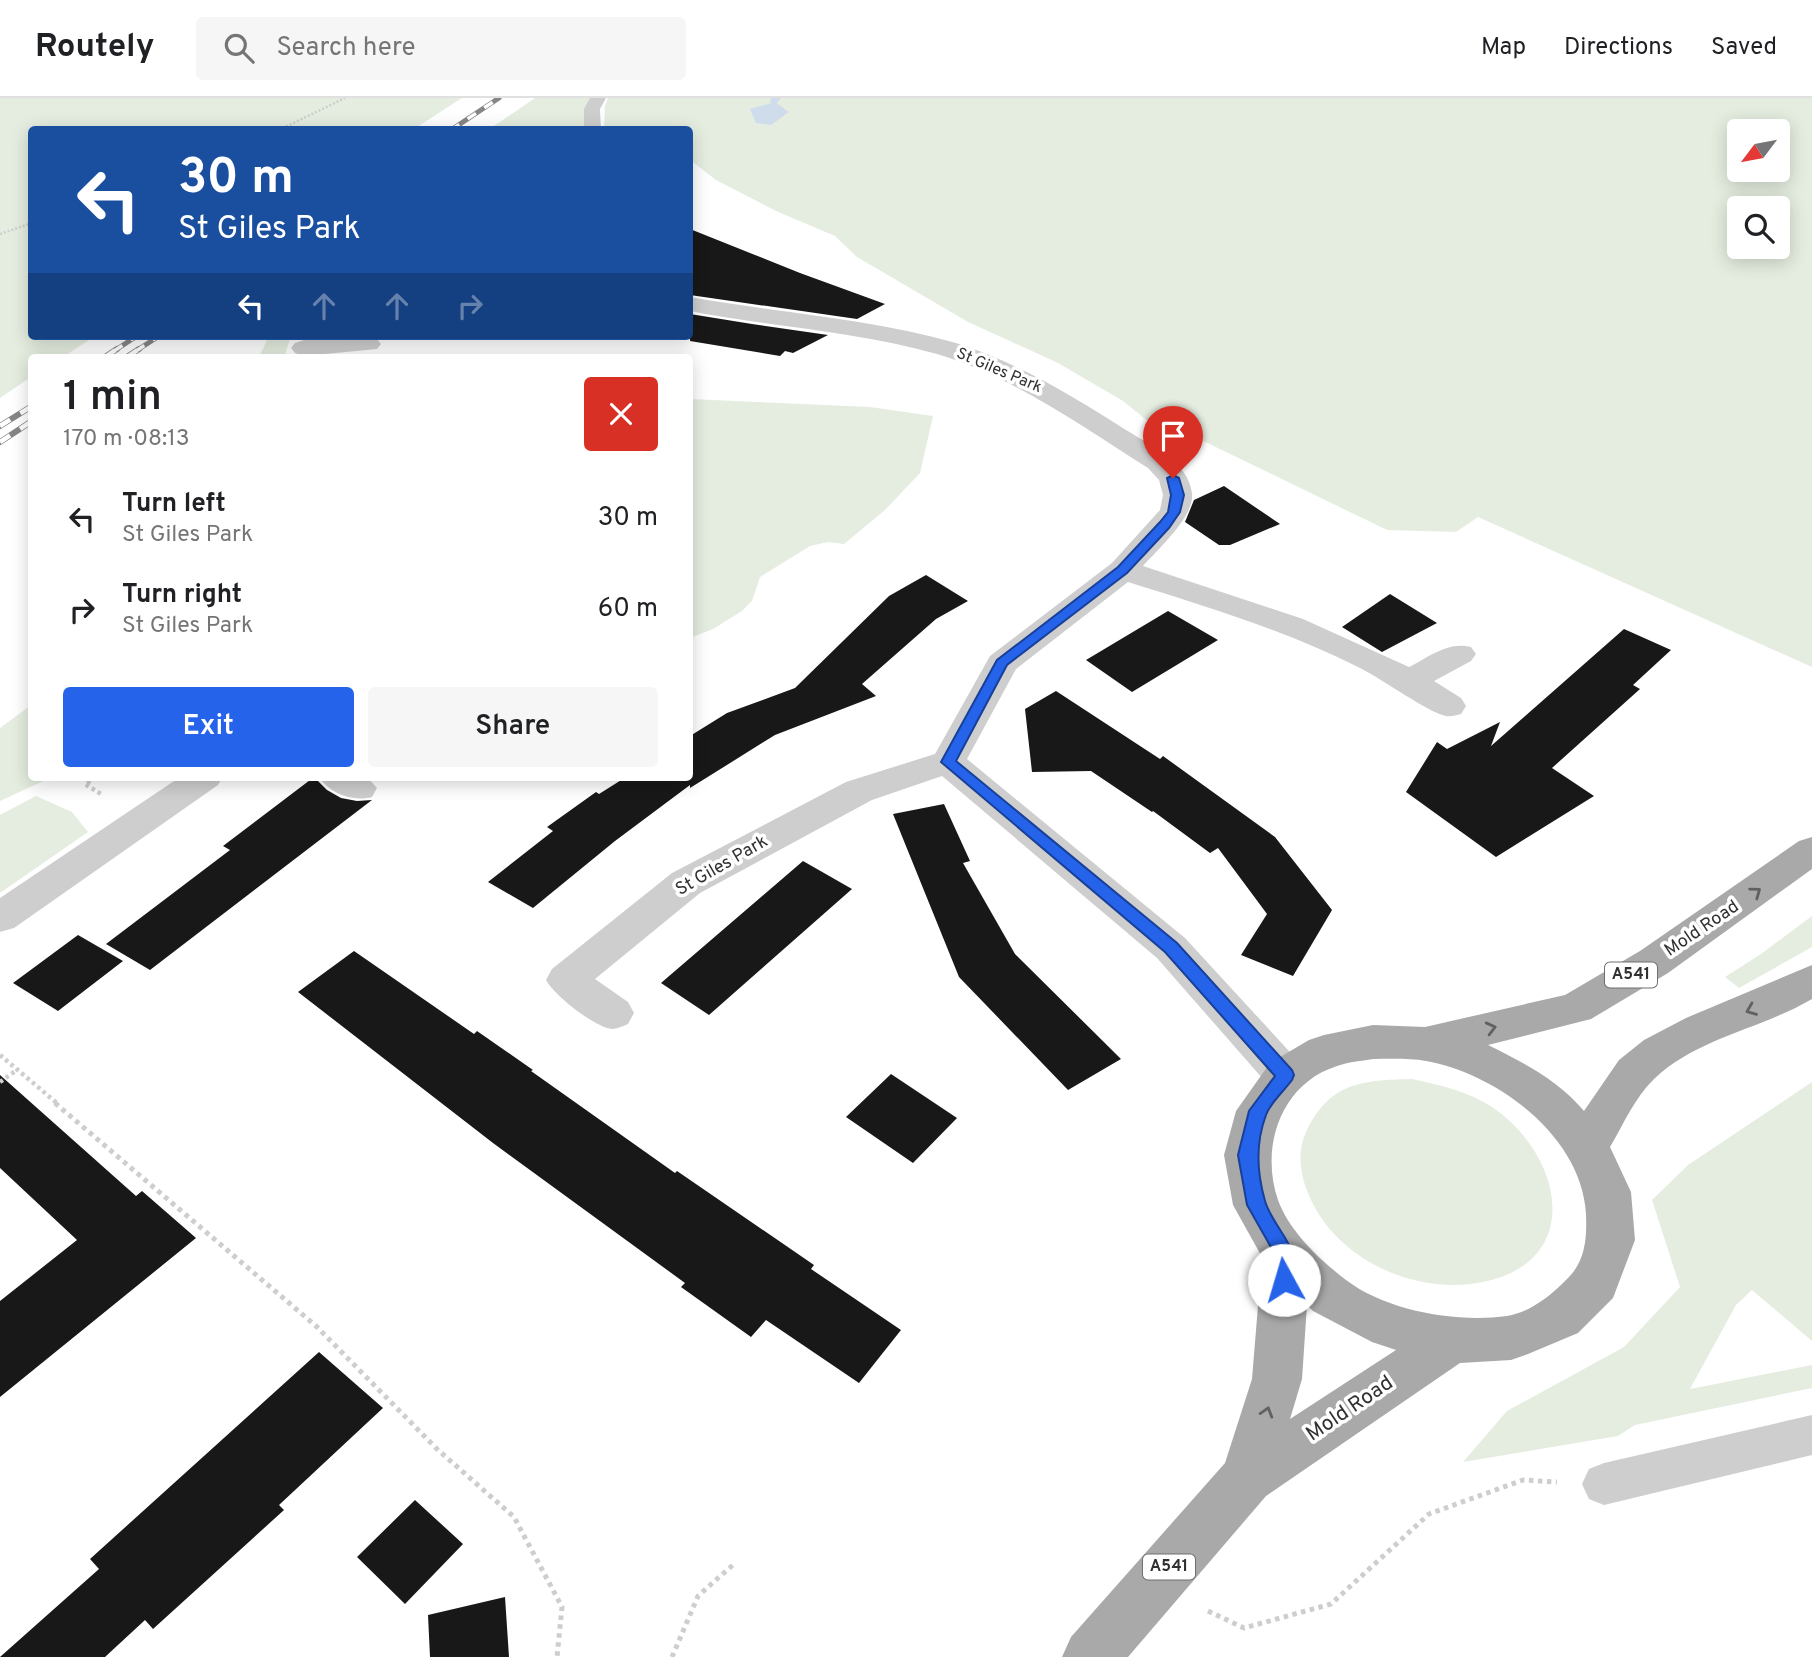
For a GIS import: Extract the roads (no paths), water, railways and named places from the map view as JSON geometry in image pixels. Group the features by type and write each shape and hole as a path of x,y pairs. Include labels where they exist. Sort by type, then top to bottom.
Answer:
{"main road":[{"name":"Mold Road","path":"1425,1044 1576,1008 1654,962 1812,850"},
{"path":"1587,1146 1639,1066 1687,1037 1790,994 1812,980"},
{"path":"1373,1042 1425,1044 1472,1057 1517,1079 1556,1109 1587,1146 1608,1192 1611,1240 1596,1283 1561,1317 1511,1338 1452,1341 1389,1326 1330,1296 1286,1255 1256,1205 1247,1155 1258,1111 1285,1075 1324,1052 1373,1042"},
{"name":"Mold Road","path":"1247,1478 1277,1379 1286,1255"},
{"name":"Mold Road","path":"1091,1657 1247,1478 1452,1341"}],"street":[{"name":"St Giles Park","path":"612,1013 566,980 686,883 859,791 948,762 1002,663 1123,570 1174,512 1178,495 1173,478 1158,462 1041,388 947,349 831,326 693,304"},
{"path":"304,347 368,344"},
{"path":"1123,570 1236,606 1360,653 1411,680 1449,706"},
{"path":"1411,680 1459,654"},
{"path":"948,762 1171,948 1285,1075"},
{"path":"0,918 116,799 189,781"}],"lane":[{"path":"593,126 593,109 598,98"},
{"path":"1604,1484 1812,1435"}],"water":[{"path":"775,102 789,112 771,125 756,123 750,109"}],"waterway":[{"path":"775,102 776,98"}],"railway":[{"path":"457,126 499,98"},
{"path":"114,351 131,340"},
{"path":"136,351 153,340"},
{"path":"110,354 114,351"},
{"path":"132,354 136,351"},
{"path":"0,426 28,408"},
{"path":"0,442 28,424"}]}
